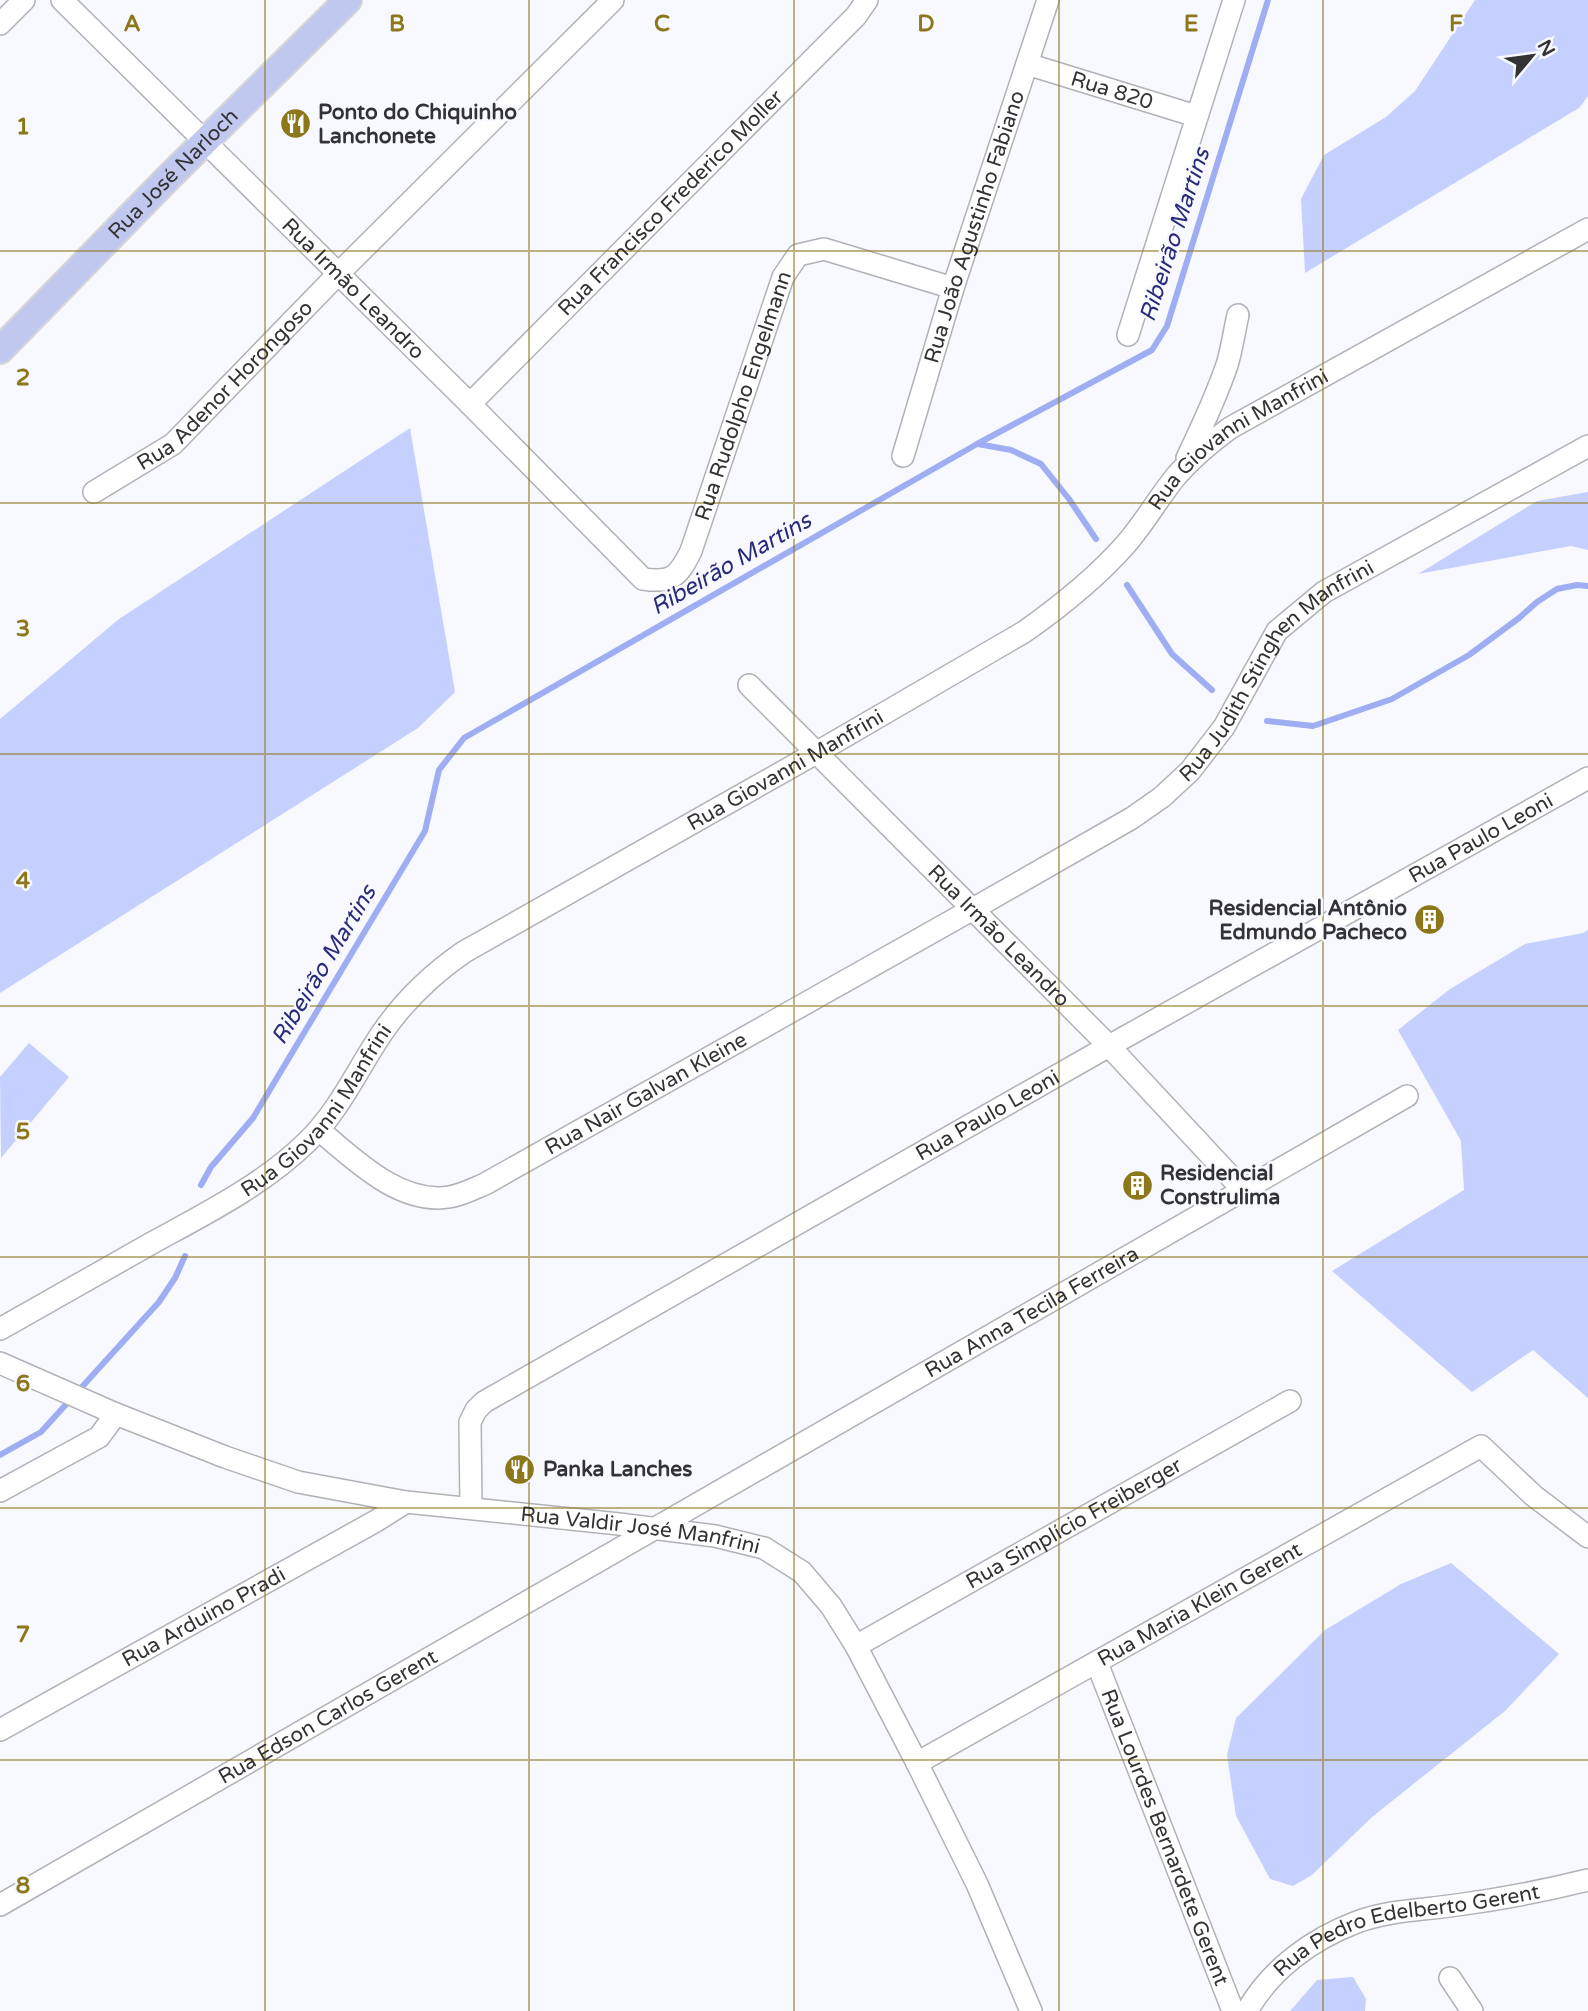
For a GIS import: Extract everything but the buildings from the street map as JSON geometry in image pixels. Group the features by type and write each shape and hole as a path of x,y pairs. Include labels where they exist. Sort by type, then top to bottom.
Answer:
{"main road":[{"name":"Rua José Narloch","path":"0,350 348,0"}],"street":[{"path":"0,24 24,0"},
{"name":"Rua Irmão Leandro","path":"62,0 643,579"},
{"name":"Rua Adenor Horongoso","path":"94,492 173,444 338,274 613,0"},
{"name":"Rua Francisco Frederico Moller","path":"470,404 856,16 867,0"},
{"name":"Rua João Agustinho Fabiano","path":"903,456 953,288 1048,0"},
{"path":"1128,335 1234,0"},
{"name":"Rua 820","path":"1027,64 1196,116"},
{"name":"Rua Giovanni Manfrini","path":"0,1329 224,1203 292,1156 333,1111 390,1022 410,998 464,952 1024,632 1055,610 1113,559 1178,473 1208,444 1230,428 1588,229"},
{"name":"Rua Rudolpho Engelmann","path":"643,579 661,581 672,577 684,566 783,277 798,256 824,250 953,288"},
{"path":"1178,473 1205,423 1216,395 1238,315"},
{"name":"Rua Judith Stinghen Manfrini","path":"973,909 1132,818 1162,797 1190,771 1224,727 1277,631 1324,592 1588,446"},
{"name":"Rua Irmão Leandro","path":"749,685 1109,1046 1244,1191"},
{"name":"Rua Paulo Leoni","path":"471,1508 470,1422 484,1402 1109,1046 1588,778"},
{"name":"Rua Nair Galvan Kleine","path":"318,1130 378,1175 407,1192 437,1198 465,1193 973,909"},
{"name":"Rua Anna Tecila Ferreira","path":"656,1528 1407,1096"},
{"name":"Rua Valdir José Manfrini","path":"0,1363 116,1414 225,1457 298,1482 406,1502 715,1536 764,1548 802,1572 831,1606 856,1646 977,1884 1031,2011"},
{"name":"Rua Simplício Freiberger","path":"856,1646 1290,1401"},
{"path":"0,1491 99,1437 116,1414"},
{"name":"Rua Maria Klein Gerent","path":"917,1762 1481,1446 1534,1496 1588,1537"},
{"name":"Rua Arduino Pradi","path":"0,1730 406,1502"},
{"name":"Rua Edson Carlos Gerent","path":"0,1905 656,1528"},
{"name":"Rua Lourdes Bernardete Gerent","path":"1097,1663 1233,2011"},
{"name":"Rua Pedro Edelberto Gerent","path":"1247,2011 1258,1992 1286,1962 1315,1942 1357,1921 1397,1912 1540,1892 1588,1880"},
{"path":"1450,1978 1472,2011"}],"shaded area":[{"path":"1475,0 1588,0 1588,96 1579,108 1305,273 1301,199 1324,155 1386,117 1415,91"},
{"path":"410,428 455,692 418,728 0,993 0,719 119,619"},
{"path":"1588,492 1588,550 1571,546 1418,574 1537,501"},
{"path":"1588,930 1588,1398 1533,1350 1472,1392 1332,1271 1464,1190 1461,1141 1398,1030 1450,989 1525,944"},
{"path":"29,1043 69,1077 1,1158 0,1077"},
{"path":"1451,1563 1559,1654 1505,1711 1372,1817 1312,1875 1293,1886 1270,1879 1236,1816 1227,1755 1236,1718 1325,1630 1401,1584"},
{"path":"1353,1977 1366,1999 1365,2011 1290,2011 1317,1980"}],"waterway":[{"name":"Ribeirão Martins","path":"201,1185 211,1167 253,1118 425,831 439,770 464,738 977,444 1152,350 1167,326 1268,0"},
{"path":"978,444 1011,450 1041,464 1096,539"},
{"path":"1127,585 1172,654 1212,690"},
{"path":"1267,721 1313,726 1392,699 1469,655 1557,589 1588,586"},
{"name":"Ribeirão Martins","path":"0,1455 41,1432 159,1302 175,1278 185,1256"}],"place":[{"name":"Ponto do Chiquinho Lanchonete","path":"295,124"},
{"name":"Residencial Antônio Edmundo Pacheco","path":"1430,920"},
{"name":"Residencial Construlima","path":"1137,1185"},
{"name":"Panka Lanches","path":"520,1469"}]}
